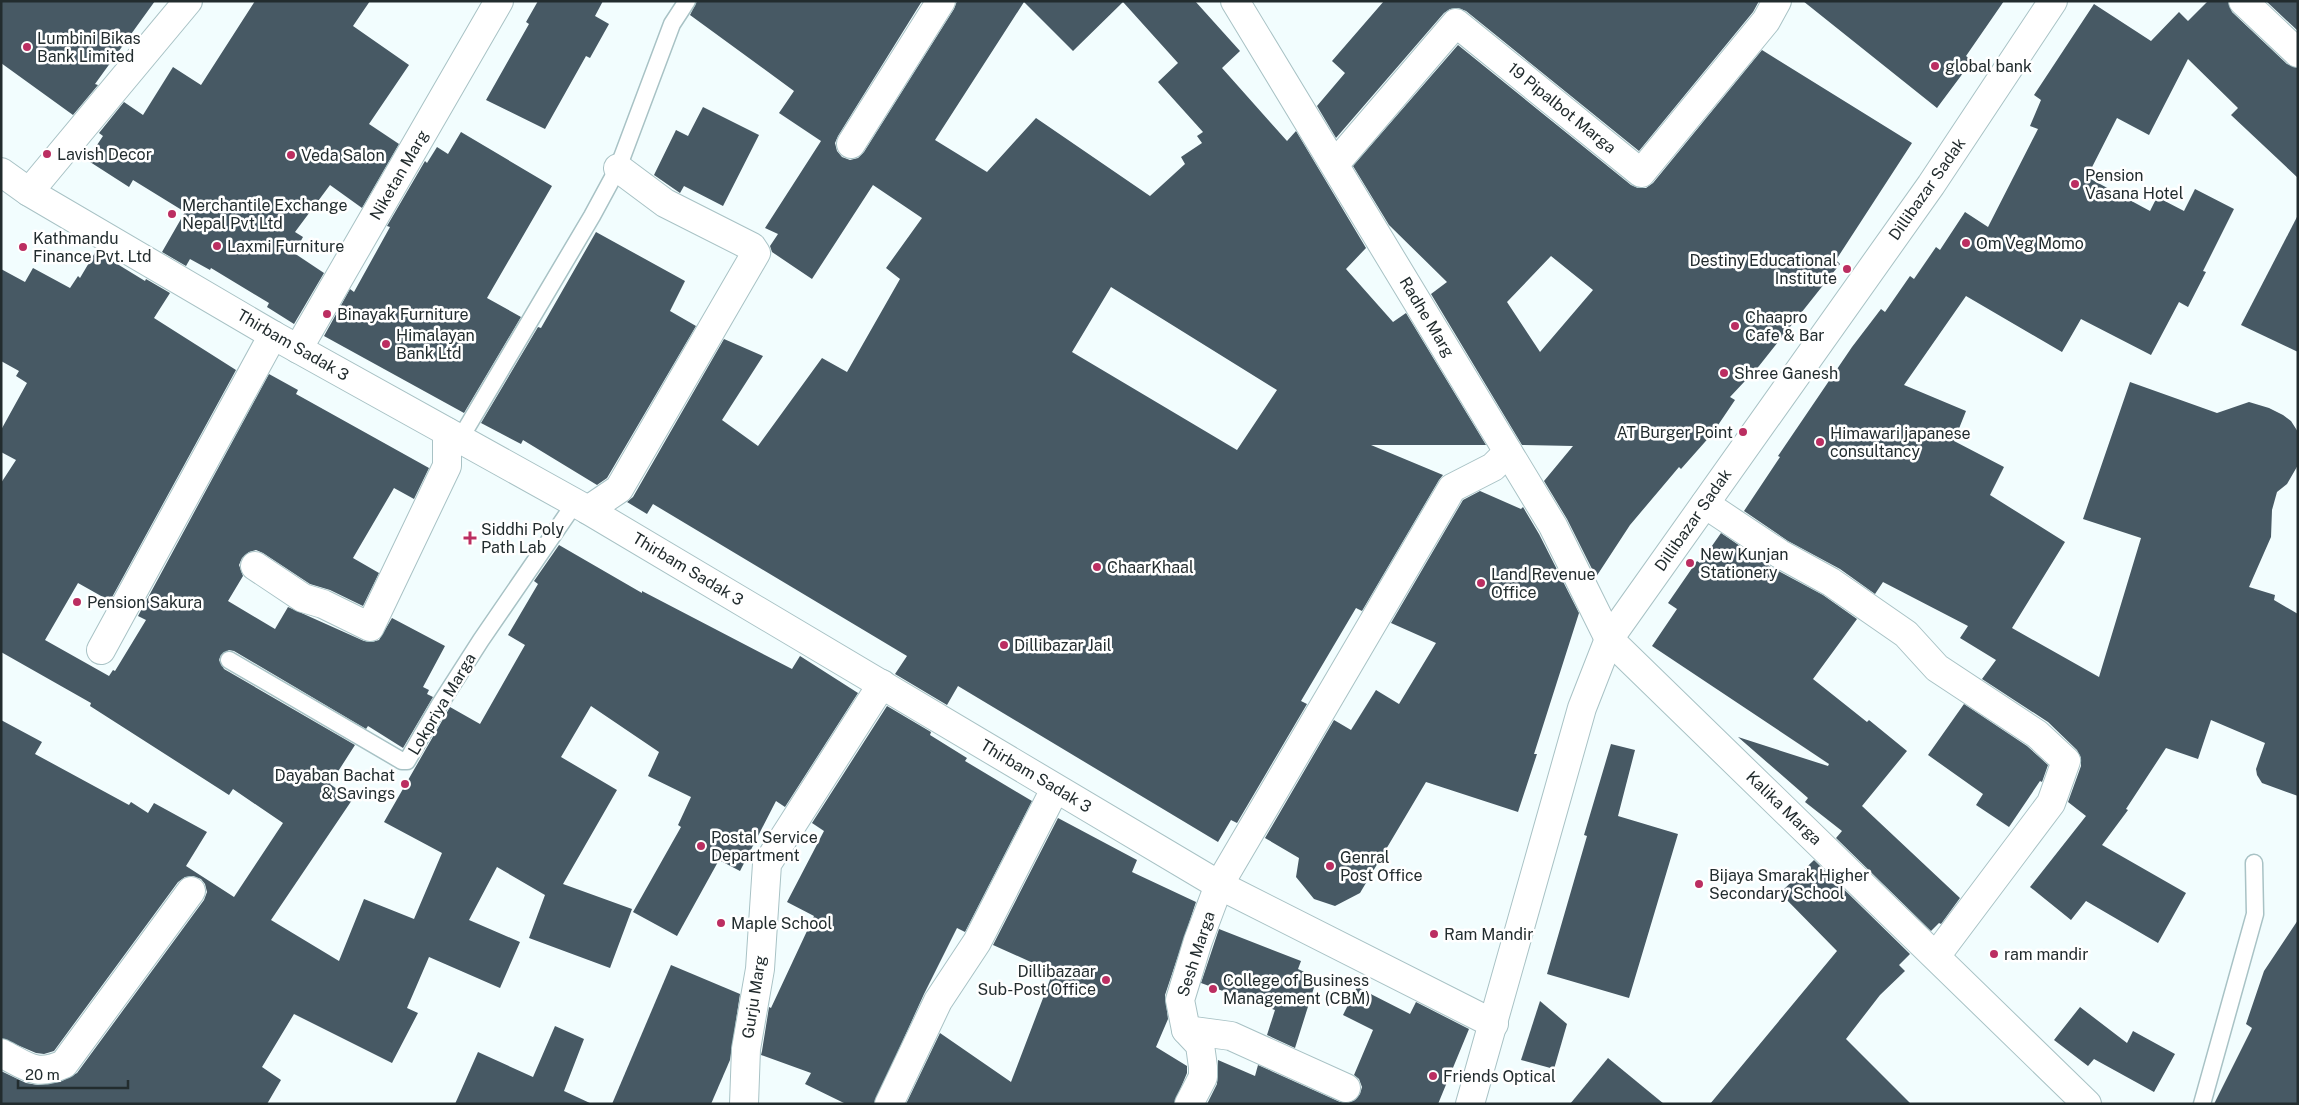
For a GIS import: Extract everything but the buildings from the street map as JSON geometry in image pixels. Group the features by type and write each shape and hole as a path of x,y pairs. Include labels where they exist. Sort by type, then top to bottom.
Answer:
{"street":[{"path":"29,192 188,1"},
{"name":"Niketan Marg","path":"298,349 499,1"},
{"path":"851,144 940,1"},
{"name":"Radhe Marg","path":"1235,1 1553,526 1609,639"},
{"name":"19 Pipalbot Marga","path":"1335,164 1456,22 1641,173 1766,21 1777,1"},
{"name":"Dillibazar Sadak","path":"1470,1104 1582,708 1609,639 1931,185 2053,1"},
{"path":"2243,1 2298,53"},
{"path":"582,507 619,489 756,254 752,247 665,203 618,168"},
{"name":"Thirbam Sadak 3","path":"1,172 29,192 298,349 582,507 1219,885 1494,1024"},
{"path":"102,650 274,335"},
{"path":"255,566 302,598 323,604 370,627 447,466 454,435"},
{"name":"Sesh Marga","path":"1189,1104 1203,1077 1203,1066 1200,1045 1186,1030 1180,1000 1198,941 1219,885 1452,488 1493,467 1508,452"},
{"path":"1705,504 1780,554 1831,582 1906,634 1937,668 2037,734 2066,761 2051,803 1936,956"},
{"name":"Kalika Marga","path":"1609,639 2087,1104"},
{"name":"Gurju Marg","path":"744,1104 746,1049 760,969 767,864 882,684"},
{"path":"889,1104 938,1001 977,942 1055,789"},
{"path":"1,1053 35,1070 48,1071 64,1064 191,891"},
{"path":"1186,1030 1231,1036 1346,1088"}],"lane":[{"path":"454,435 587,224 618,168 672,24 687,1"},
{"name":"Lokpriya Marga","path":"229,660 402,761 407,761 440,704 481,640 582,507"},
{"path":"2202,1104 2255,914 2254,863"}],"place":[{"name":"Lumbini Bikas Bank Limited","path":"27,47"},
{"name":"global bank","path":"1935,66"},
{"name":"Lavish Decor","path":"47,154"},
{"name":"Veda Salon","path":"291,155"},
{"name":"Pension Vasana Hotel","path":"2075,184"},
{"name":"Merchantile Exchange Nepal Pvt Ltd","path":"172,214"},
{"name":"Om Veg Momo","path":"1966,243"},
{"name":"Laxmi Furniture","path":"217,246"},
{"name":"Kathmandu Finance Pvt. Ltd","path":"23,247"},
{"name":"Destiny Educational Institute","path":"1847,269"},
{"name":"Binayak Furniture","path":"327,314"},
{"name":"Chaapro Cafe & Bar","path":"1735,326"},
{"name":"Himalayan Bank Ltd","path":"386,344"},
{"name":"Shree Ganesh","path":"1724,373"},
{"name":"AT Burger Point","path":"1743,432"},
{"name":"Himawari japanese consultancy","path":"1820,442"},
{"name":"Siddhi Poly Path Lab","path":"470,538"},
{"name":"New Kunjan Stationery","path":"1690,563"},
{"name":"ChaarKhaal","path":"1097,567"},
{"name":"Land Revenue Office","path":"1481,583"},
{"name":"Pension Sakura","path":"77,602"},
{"name":"Dillibazar Jail","path":"1004,645"},
{"name":"Dayaban Bachat & Savings","path":"405,784"},
{"name":"Postal Service Department","path":"701,846"},
{"name":"Genral Post Office","path":"1330,866"},
{"name":"Bijaya Smarak Higher Secondary School","path":"1699,884"},
{"name":"Maple School","path":"721,923"},
{"name":"Ram Mandir","path":"1434,934"},
{"name":"ram mandir","path":"1994,954"},
{"name":"Dillibazaar Sub-Post Office","path":"1106,980"},
{"name":"College of Business Management (CBM)","path":"1213,989"},
{"name":"Friends Optical","path":"1433,1076"}]}
